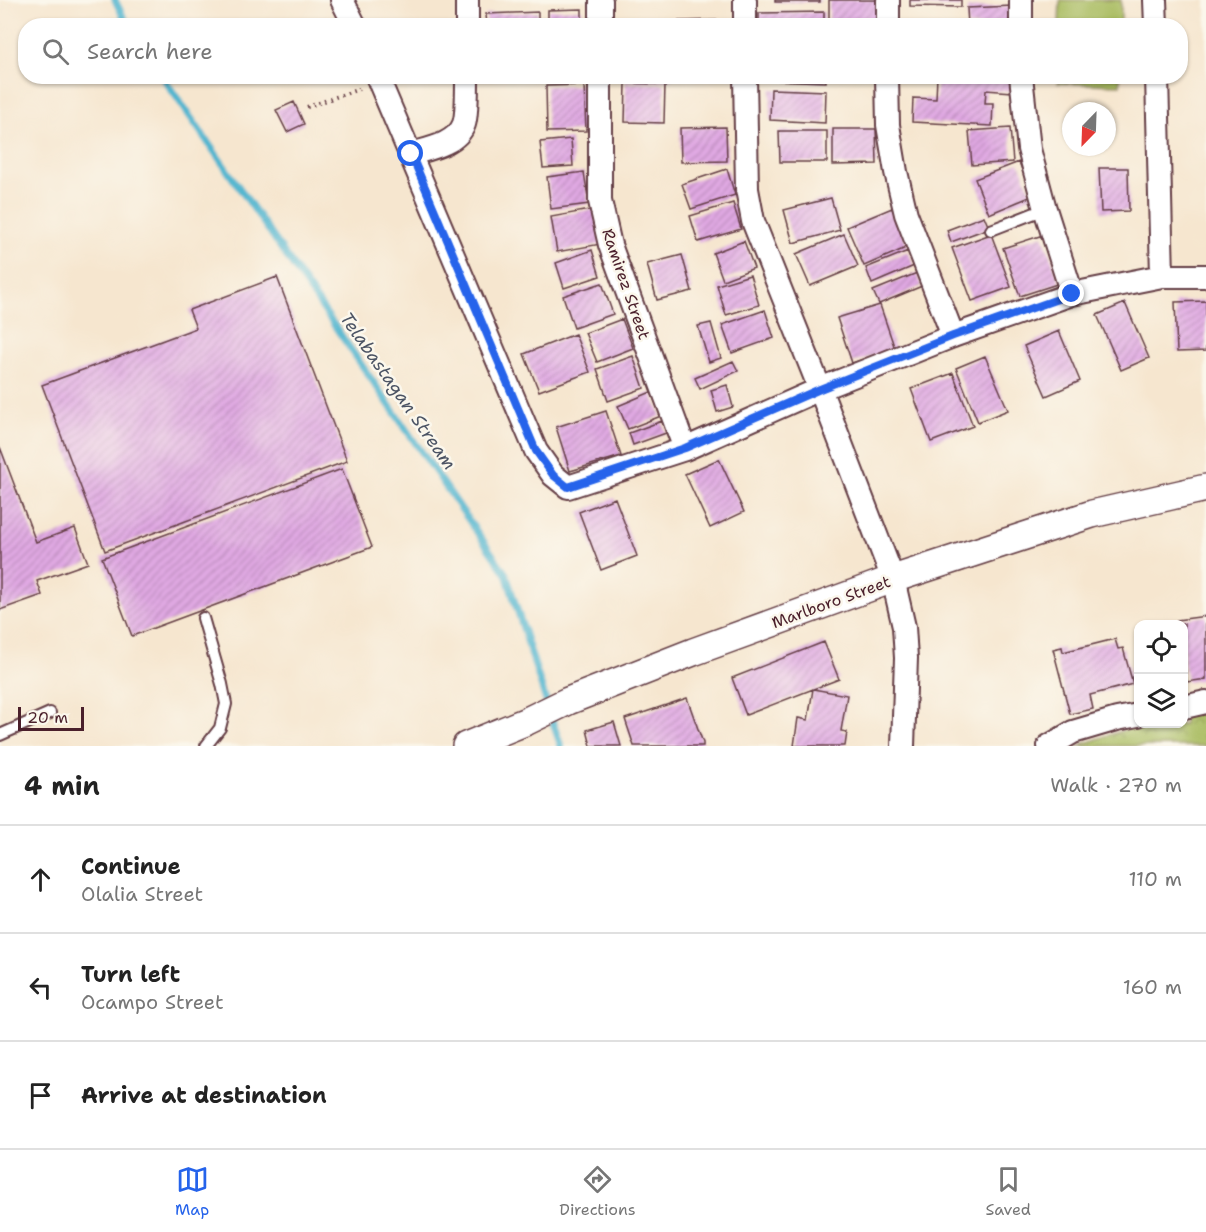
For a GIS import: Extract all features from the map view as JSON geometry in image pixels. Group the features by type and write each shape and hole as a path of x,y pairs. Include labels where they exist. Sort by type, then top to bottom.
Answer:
{"street":[{"path":"342,0 351,18"},
{"path":"467,0 467,18"},
{"path":"601,0 601,18"},
{"path":"745,0 745,18"},
{"path":"888,0 888,18"},
{"path":"1021,0 1021,18"},
{"path":"1155,0 1156,18"},
{"path":"381,84 536,451 553,475 568,487 685,448 820,389 953,336 1072,294 1162,276 1206,276"},
{"path":"411,154 444,143 458,134 464,123 466,84"},
{"name":"Ramirez Street","path":"600,84 600,201 610,245 685,448"},
{"path":"745,84 747,189 753,221 892,579 904,627 906,658 903,746"},
{"path":"887,84 888,125 906,214 953,336"},
{"path":"1022,84 1029,149 1072,294"},
{"path":"1157,84 1162,276"},
{"name":"Marlboro Street","path":"466,746 568,701 693,652 892,579 1092,514 1206,488"},
{"path":"1188,706 1206,702"},
{"path":"1049,746 1073,732 1134,716"}],"lane":[{"path":"991,230 1045,209"},
{"path":"203,618 226,704 220,728 206,746"},
{"path":"0,735 50,713"}],"path":[{"path":"307,107 368,84"}],"green space":[{"path":"1060,0 1121,0 1121,18 1059,18"},
{"path":"1206,709 1206,746 1076,746 1134,727 1188,728 1188,712"}],"building":[{"path":"775,0 820,0 820,2 775,2"},
{"path":"829,0 883,0 883,18 829,18"},
{"path":"910,0 961,0 961,7 910,6"},
{"path":"1012,6 1013,18 968,18 967,8"},
{"path":"582,9 582,18 548,18 548,10"},
{"path":"538,12 538,18 486,18 486,14"},
{"path":"824,12 824,18 759,18 759,13"},
{"path":"626,84 665,84 664,123 625,122"},
{"path":"937,84 1012,84 1012,92 986,90 985,103 993,103 992,126 912,122 913,98 936,99"},
{"path":"584,85 586,131 547,132 546,86"},
{"path":"771,89 826,91 825,123 770,120"},
{"path":"294,102 304,124 287,132 276,110"},
{"path":"726,127 727,161 681,162 680,128"},
{"path":"1010,128 1013,162 972,165 969,131"},
{"path":"833,129 876,129 877,164 833,165"},
{"path":"779,131 827,131 827,162 780,162"},
{"path":"571,139 573,166 543,168 540,142"},
{"path":"1019,162 1032,196 989,214 975,179"},
{"path":"1099,168 1128,168 1129,211 1101,212"},
{"path":"727,169 735,195 691,209 682,184"},
{"path":"584,172 589,204 551,209 547,177"},
{"path":"831,198 840,230 793,243 784,210"},
{"path":"733,203 741,229 698,242 690,216"},
{"path":"892,208 908,247 864,266 847,227"},
{"path":"595,209 601,244 557,252 551,217"},
{"path":"984,216 989,228 951,242 947,230"},
{"path":"844,234 858,266 810,286 796,254"},
{"path":"991,234 1011,287 972,301 952,248"},
{"path":"1043,235 1060,283 1020,296 1003,248"},
{"path":"744,241 754,268 723,280 713,253"},
{"path":"592,250 600,276 564,288 556,263"},
{"path":"908,251 914,266 872,284 866,268"},
{"path":"682,255 692,291 657,300 647,264"},
{"path":"917,273 922,286 879,304 873,291"},
{"path":"750,275 759,305 726,315 717,285"},
{"path":"277,277 347,461 105,551 42,385 196,328 189,310"},
{"path":"602,283 613,314 574,328 563,296"},
{"path":"1206,301 1206,351 1177,352 1175,302"},
{"path":"1125,303 1149,358 1121,370 1097,315"},
{"path":"880,305 895,349 852,363 837,318"},
{"path":"765,310 774,338 732,353 722,325"},
{"path":"622,319 633,348 597,362 585,333"},
{"path":"711,323 721,358 709,362 698,326"},
{"path":"1059,331 1080,381 1046,396 1024,346"},
{"path":"575,334 590,372 539,391 524,354"},
{"path":"633,356 644,388 608,401 597,369"},
{"path":"985,356 1008,410 978,422 956,368"},
{"path":"733,361 738,371 700,389 695,378"},
{"path":"953,373 973,426 931,442 911,389"},
{"path":"727,385 733,407 717,412 711,390"},
{"path":"651,392 661,416 628,429 618,406"},
{"path":"606,411 621,456 570,471 556,427"},
{"path":"662,421 666,433 633,445 629,433"},
{"path":"0,447 36,542 75,528 88,563 37,581 42,595 0,610"},
{"path":"719,459 744,512 710,528 685,474"},
{"path":"342,469 372,547 132,636 102,558"},
{"path":"615,498 637,556 601,570 579,512"},
{"path":"1206,616 1206,679 1188,682 1188,620 1177,620"},
{"path":"1115,639 1118,649 1123,648 1133,684 1090,695 1093,709 1070,714 1053,649 1062,647 1063,652"},
{"path":"824,642 839,679 746,715 732,678"},
{"path":"813,689 847,695 841,731 847,732 845,746 794,746 798,718 808,720"},
{"path":"687,698 703,746 634,746 625,719"},
{"path":"614,722 621,746 591,746 587,730"}],"waterway":[{"name":"Telabastagan Stream","path":"115,0 124,18"},
{"name":"Telabastagan Stream","path":"168,84 506,574 547,704"},
{"name":"Telabastagan Stream","path":"551,717 561,746"}],"route":[{"path":"411,154 536,451 553,475 568,487 685,448 820,389 953,336 1072,294"}]}
